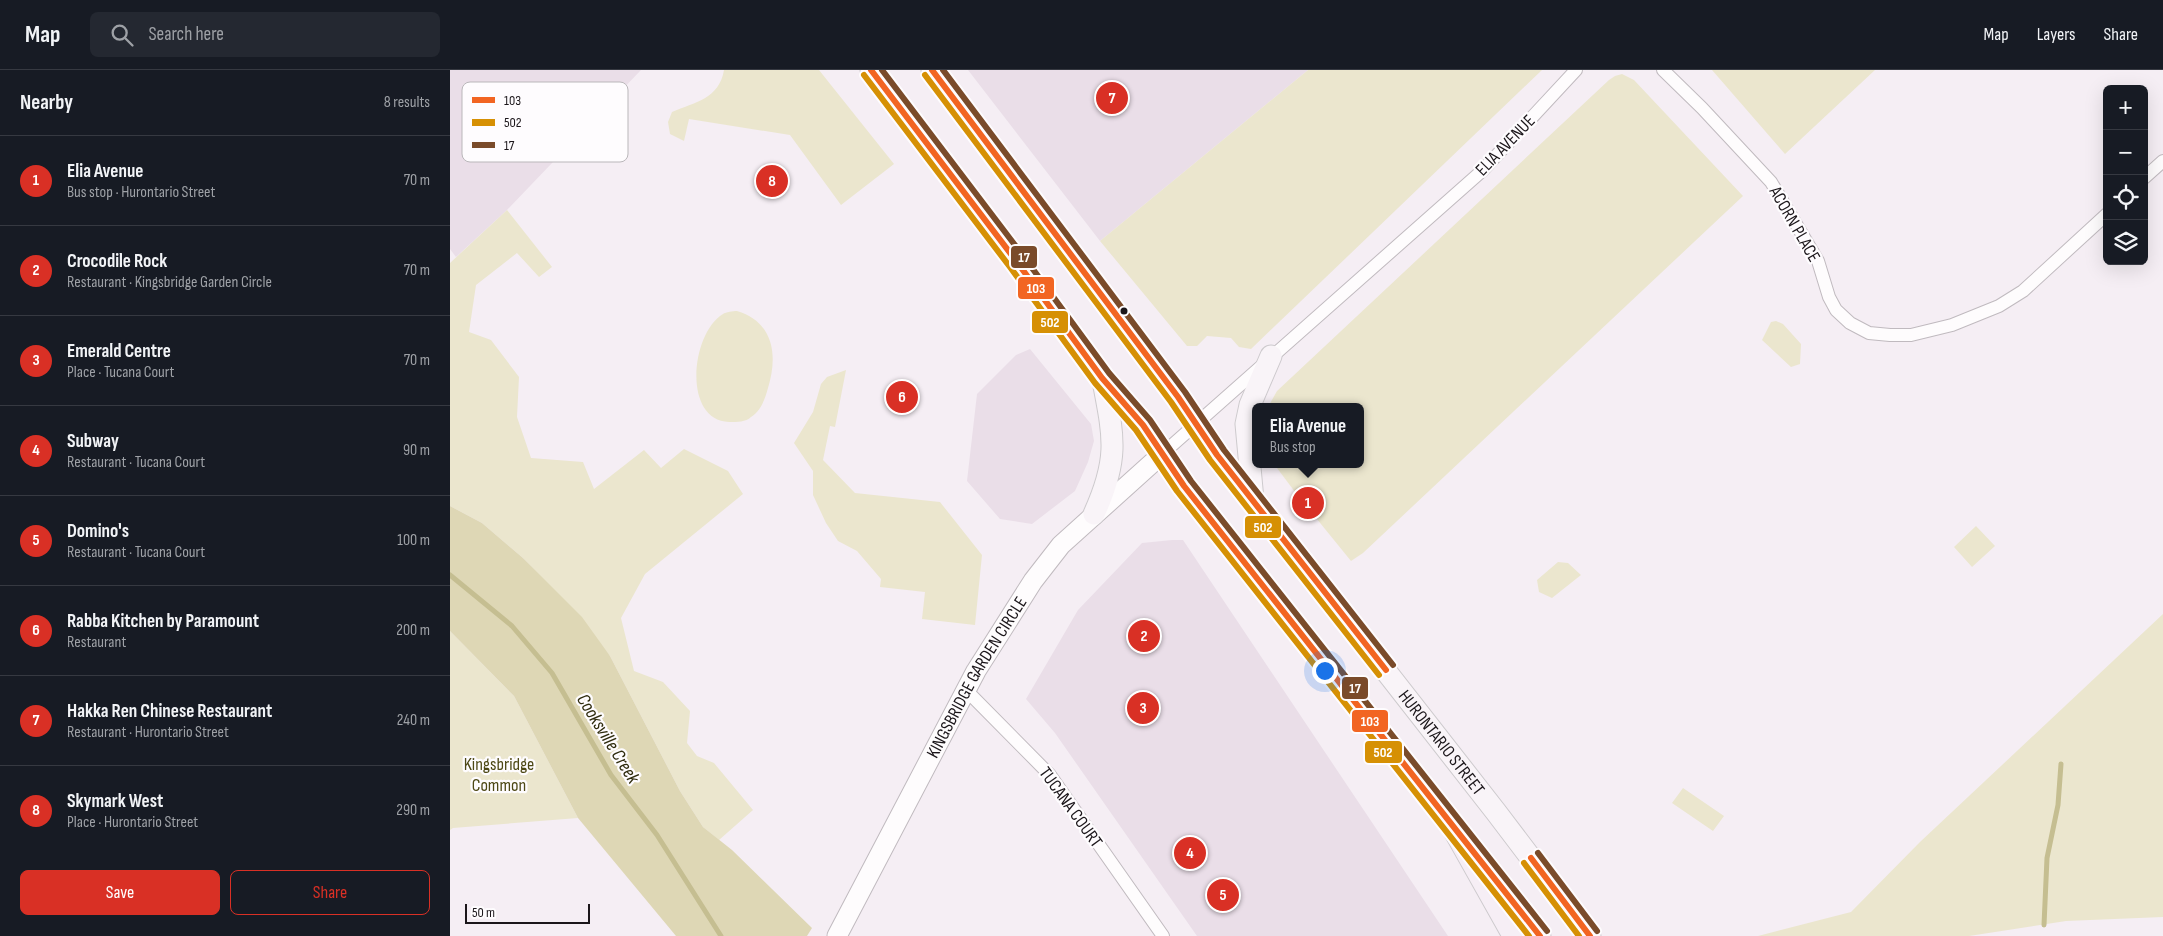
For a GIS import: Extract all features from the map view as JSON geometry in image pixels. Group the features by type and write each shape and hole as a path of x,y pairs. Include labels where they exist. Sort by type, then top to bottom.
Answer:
{"highway":[{"path":"1456,830 1515,936"}],"main road":[{"path":"871,70 1017,262 1102,378 1143,425 1161,455 1184,486 1540,936"},
{"name":"HURONTARIO STREET","path":"932,70 1172,389 1217,455 1590,936"},
{"path":"1253,500 1246,424 1250,404 1271,356"},
{"path":"1094,514 1104,491 1113,456 1110,418 1102,378"}],"street":[{"name":"ELIA AVENUE","path":"1161,455 1483,170 1576,70"},
{"name":"ACORN PLACE","path":"1663,70 1702,108 1771,182 1818,261 1829,297 1836,310 1850,323 1869,333 1890,336 1911,335 1952,325 1999,306 2023,291 2103,218"},
{"path":"2147,175 2163,161"},
{"name":"KINGSBRIDGE GARDEN CIRCLE","path":"837,936 976,670 1032,581 1061,545 1161,455"},
{"name":"TUCANA COURT","path":"966,690 1050,775 1163,936"}],"shaded area":[{"path":"450,70 641,70 628,84 628,82 462,82 462,162 553,162 507,210 456,257 450,249"},
{"path":"968,70 1308,70 1100,241"},
{"path":"1030,349 1091,424 1094,441 1088,462 1075,491 1032,524 1000,519 967,481 977,394 1016,355"},
{"path":"450,506 482,523 523,558 582,617 610,656 680,791 703,827 732,850 812,928 807,936 676,936 578,818 514,696 450,631"},
{"path":"1183,540 1448,936 1197,936 1055,733 1026,699 1078,610 1142,543"}],"green space":[{"path":"724,70 819,70 894,164 841,205 790,135 689,119 684,141 670,134 668,122 672,112 705,98 717,87"},
{"path":"1308,70 1542,70 1251,349 1239,347 1231,338 1207,336 1197,346 1187,346 1100,241"},
{"path":"1712,70 1875,70 1785,154"},
{"path":"1622,74 1634,80 1743,196 1363,553 1351,561 1312,513 1316,509 1305,497 1301,500 1277,468 1364,468 1364,403 1270,403 1277,391 1615,76"},
{"path":"507,210 552,267 539,277 517,253 476,285 469,332 491,340 519,377 517,417 531,458 583,462 594,489 644,450 661,468 684,449 728,471 743,494 645,574 621,618 634,671 663,682 690,711 687,743 697,756 714,763 753,810 719,840 703,827 680,791 610,656 549,585 523,558 482,523 450,506 450,263"},
{"path":"737,311 759,323 766,332 770,342 773,364 767,392 757,411 747,420 729,422 714,418 704,407 698,392 696,374 698,356 712,324 724,313"},
{"path":"1776,321 1783,324 1801,344 1800,364 1791,367 1762,340 1771,322"},
{"path":"846,370 835,427 830,426 823,460 855,493 940,502 982,555 975,625 922,619 925,592 880,587 881,579 857,551 838,541 826,523 813,495 813,471 794,443 813,412 821,384 827,377"},
{"path":"1976,526 1995,546 1972,567 1954,547"},
{"path":"1558,562 1568,563 1581,575 1552,598 1539,592 1537,580"},
{"path":"2163,614 2163,917 2066,921 1969,936 1758,936 1851,912 1920,842"},
{"name":"Kingsbridge Common","path":"450,631 514,696 578,818 453,828 450,830"},
{"path":"1683,788 1724,816 1713,831 1672,803"}],"waterway":[{"name":"Cooksville Creek","path":"450,575 512,626 552,673 611,775 657,835 721,936"},
{"path":"2044,925 2047,858 2058,805 2061,764"}],"transit line":[{"name":"103","path":"871,70 1017,262 1102,378 1143,425 1184,486 1540,936"},
{"name":"17","path":"882,70 1024,257 1109,373 1150,420 1191,481 1547,931"},
{"name":"103","path":"932,70 1178,397 1217,455 1386,670"},
{"name":"17","path":"943,70 1185,392 1224,450 1393,665"},
{"name":"502","path":"864,75 1010,267 1095,383 1136,430 1177,491 1529,936"},
{"name":"502","path":"925,75 1171,402 1210,460 1379,675"},
{"name":"17","path":"1538,853 1597,931"},
{"name":"103","path":"1531,858 1590,936"},
{"name":"502","path":"1524,863 1579,936"}],"place":[{"name":"Hakka Ren Chinese Restaurant","path":"1112,98"},
{"name":"Skymark West","path":"772,181"},
{"name":"Rabba Kitchen by Paramount","path":"902,397"},
{"name":"Elia Avenue","path":"1308,503"},
{"name":"Crocodile Rock","path":"1144,636"},
{"name":"Emerald Centre","path":"1143,708"},
{"name":"Subway","path":"1190,853"},
{"name":"Domino's","path":"1223,895"}]}
